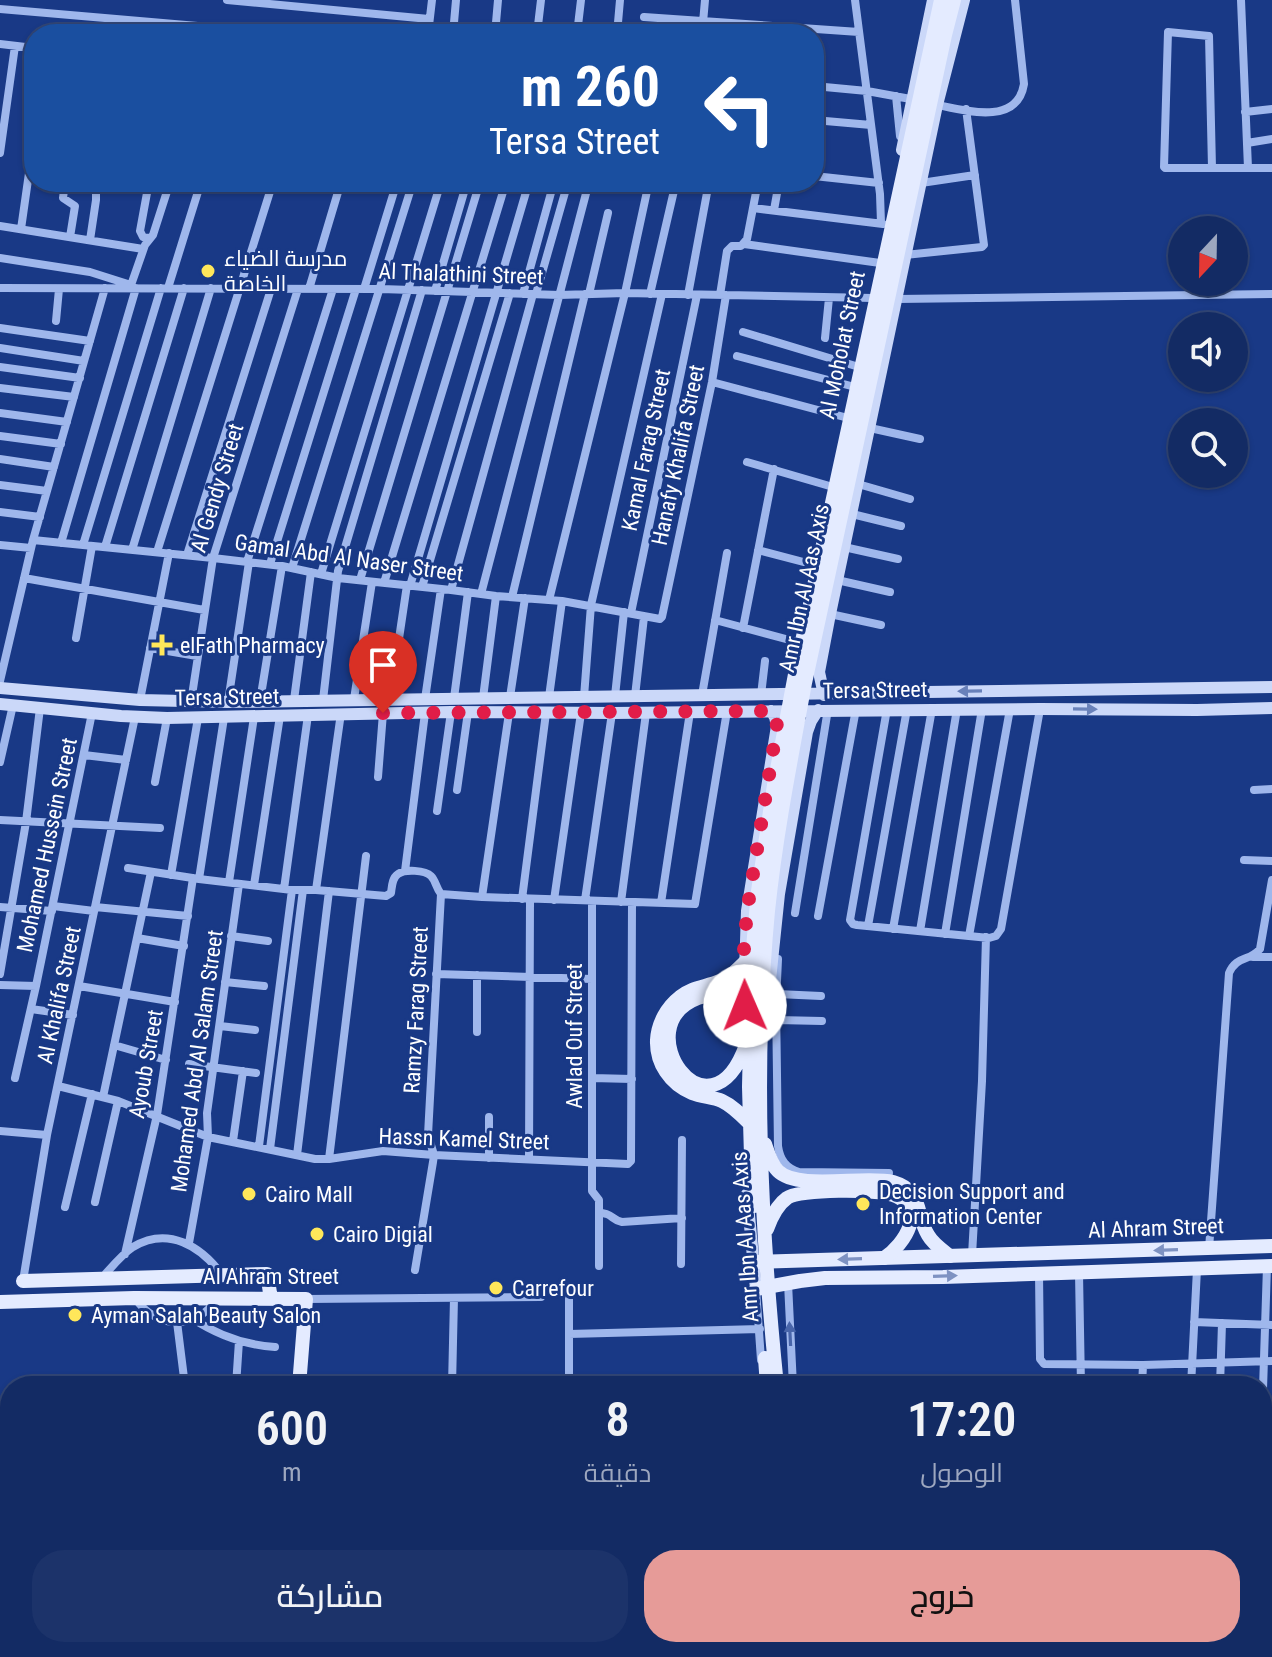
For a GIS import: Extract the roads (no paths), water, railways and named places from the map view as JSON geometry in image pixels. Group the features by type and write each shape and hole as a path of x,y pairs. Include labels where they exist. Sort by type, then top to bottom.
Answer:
{"main road":[{"name":"Al Moholat Street","path":"777,694 790,669 833,487 933,0"},
{"name":"Amr Ibn Al Aas Axis","path":"767,1376 765,1233 750,1033 758,891 780,746 941,0"},
{"name":"Amr Ibn Al Aas Axis","path":"766,1376 751,1156 756,1128 770,893 805,683 954,0"},
{"name":"Al Moholat Street","path":"824,695 819,672 830,614 937,105 964,0"},
{"path":"892,206 915,210"},
{"path":"790,669 802,678 813,677 819,672"},
{"path":"1231,687 1228,693 1230,698 1249,709"},
{"name":"Tersa Street","path":"0,688 140,700 228,702 1272,687"},
{"path":"1185,688 1205,697 1205,706 1197,710"},
{"path":"59,691 66,699 65,706 59,710"},
{"path":"119,698 114,701 112,709 121,716"},
{"name":"Tersa Street","path":"7,704 167,718 451,712 1272,708"},
{"path":"772,1261 764,1153 764,1084 771,959 807,732 823,710"},
{"path":"756,1289 745,1154 746,922 776,730 776,720 771,711"},
{"path":"776,730 785,725 794,725 807,732"},
{"path":"745,962 719,982 690,990 675,1001 664,1016 657,1043 662,1065 673,1081 690,1092 726,1103 756,1128 774,1167 791,1179 890,1181 908,1190 917,1202 930,1239 950,1256"},
{"path":"745,1006 733,999 713,995 699,998 674,1019 669,1044 673,1060 681,1073 692,1082 704,1085 717,1083 733,1072 750,1033"},
{"path":"765,1233 779,1206 791,1195 812,1192 886,1193 904,1202 911,1221 904,1240 884,1258"},
{"name":"Al Ahram Street","path":"753,1262 1272,1246"},
{"name":"Al Ahram Street","path":"756,1289 825,1278 1270,1266"},
{"name":"Al Ahram Street","path":"23,1281 267,1274 271,1299"},
{"name":"Al Ahram Street","path":"0,1302 134,1298 306,1299"},
{"path":"300,1376 306,1299"}],"street":[{"path":"227,0 429,19"},
{"path":"429,24 432,0"},
{"path":"454,24 456,0"},
{"path":"496,24 498,0"},
{"path":"538,24 541,0"},
{"path":"578,24 581,0"},
{"path":"618,24 620,0"},
{"path":"703,24 705,0"},
{"path":"753,208 885,224 855,0"},
{"path":"824,87 1000,112 1012,106 1021,96 1024,84 1015,0"},
{"path":"1241,0 1248,168"},
{"path":"0,9 175,24"},
{"path":"644,17 746,24"},
{"path":"824,30 859,32"},
{"path":"1212,168 1209,36 1167,33 1164,166 1212,168 1272,168"},
{"path":"0,44 24,47"},
{"path":"0,153 15,46"},
{"path":"896,96 900,136"},
{"path":"905,255 984,246 966,109"},
{"path":"1245,112 1272,109"},
{"path":"824,121 871,125"},
{"path":"1247,143 1272,139"},
{"path":"921,183 975,175"},
{"path":"824,177 879,183"},
{"path":"21,229 26,192"},
{"path":"64,192 63,198 75,207 70,237"},
{"path":"90,240 96,192"},
{"path":"148,192 140,231 143,237 149,238"},
{"path":"61,543 143,249 153,235 166,192"},
{"path":"76,638 85,589 87,545 164,288 198,192"},
{"path":"157,552 270,192"},
{"path":"309,289 338,192"},
{"path":"270,564 394,192"},
{"path":"260,701 287,567 381,289 410,192"},
{"path":"294,700 316,573 438,192"},
{"path":"435,291 464,192"},
{"path":"360,580 477,192"},
{"path":"384,583 503,192"},
{"path":"390,699 408,585 526,192"},
{"path":"523,294 551,192"},
{"path":"451,590 565,192"},
{"path":"481,594 586,192"},
{"path":"549,600 647,192"},
{"path":"650,294 674,192"},
{"name":"Kamal Farag Street","path":"615,696 627,613 693,295 708,192"},
{"path":"756,192 744,244 880,263"},
{"path":"774,210 777,192"},
{"path":"512,597 608,213"},
{"path":"0,226 143,249"},
{"name":"Hanafy Khalifa Street","path":"659,619 662,617 712,382 727,251 732,246 744,244"},
{"path":"0,258 90,272 132,287"},
{"name":"Al Thalathini Street","path":"0,288 381,289 559,295 625,293 873,298"},
{"path":"0,681 32,544 105,288"},
{"path":"105,547 184,288"},
{"path":"132,550 211,288"},
{"path":"56,321 59,289"},
{"path":"187,555 271,289"},
{"name":"Al Gendy Street","path":"191,702 213,558 298,289"},
{"path":"228,702 248,562 333,289"},
{"path":"323,700 338,571 422,290"},
{"path":"422,587 510,293"},
{"path":"584,697 591,605 662,294"},
{"path":"897,299 1272,294"},
{"path":"825,338 829,298"},
{"path":"0,328 90,341"},
{"path":"743,332 859,367"},
{"path":"0,348 84,361"},
{"path":"737,356 855,387"},
{"path":"0,367 80,378"},
{"path":"712,382 848,418"},
{"path":"0,388 74,397"},
{"path":"0,413 67,422"},
{"path":"870,428 920,439"},
{"path":"0,436 61,444"},
{"path":"0,459 54,467"},
{"path":"747,462 833,487"},
{"path":"743,628 774,469"},
{"path":"858,484 910,499"},
{"path":"0,485 47,491"},
{"path":"0,512 40,517"},
{"path":"852,514 901,526"},
{"name":"Gamal Abd Al Naser Street","path":"0,545 61,543 270,564 338,578 591,605 659,619"},
{"path":"844,547 898,559"},
{"path":"758,550 815,565"},
{"path":"140,700 169,553"},
{"path":"702,695 727,553"},
{"path":"24,578 204,610"},
{"path":"837,580 890,592"},
{"path":"354,699 372,582"},
{"path":"425,699 441,589"},
{"path":"454,698 468,592"},
{"path":"483,698 496,596"},
{"path":"510,697 525,598"},
{"path":"549,697 562,601"},
{"path":"830,614 881,625"},
{"path":"635,696 644,617"},
{"path":"715,620 797,642"},
{"path":"150,648 197,656"},
{"path":"761,695 765,661"},
{"path":"0,762 7,704"},
{"path":"0,974 26,822 40,708"},
{"path":"818,916 856,709"},
{"path":"887,709 851,922 855,925 986,937 996,936 1001,929 1040,709"},
{"path":"868,926 907,709"},
{"path":"893,929 932,709"},
{"path":"920,931 957,709"},
{"path":"945,934 982,709"},
{"path":"969,936 1010,709"},
{"path":"795,913 823,710"},
{"path":"128,868 288,890 389,895 395,876 405,871 428,874 441,894 692,905 697,901 727,711"},
{"path":"437,811 451,712"},
{"path":"457,790 468,712"},
{"path":"661,903 690,712"},
{"name":"Mohamed Hussein Street","path":"15,1078 92,713"},
{"path":"316,890 341,713"},
{"path":"378,777 383,713"},
{"path":"405,871 425,713"},
{"path":"482,897 509,713"},
{"path":"529,1159 530,976 526,899 546,713"},
{"path":"554,900 581,713"},
{"name":"Awlad Ouf Street","path":"599,1266 599,1200 592,1191 589,900 612,713"},
{"path":"621,902 646,713"},
{"path":"259,1146 308,715"},
{"path":"254,885 280,716"},
{"name":"Al Khalifa Street","path":"23,1281 47,1135 135,717"},
{"name":"Mohamed Abd Al Salam Street","path":"189,1243 208,1137 207,1113 231,936 234,883 254,717"},
{"path":"155,782 167,718"},
{"path":"171,875 198,718"},
{"name":"Ayoub Street","path":"125,1254 157,1115 188,916 224,718"},
{"path":"84,755 126,760"},
{"path":"1254,790 1272,789"},
{"path":"0,820 160,828"},
{"path":"329,1159 366,856"},
{"path":"1244,860 1272,861"},
{"path":"103,1097 151,872"},
{"path":"1249,958 1262,945 1272,880"},
{"path":"270,1149 303,890"},
{"path":"297,1155 329,891"},
{"name":"Ramzy Farag Street","path":"415,1270 434,1155 428,1135 441,894"},
{"path":"592,1078 632,1079 632,902"},
{"path":"0,907 143,910 188,916"},
{"path":"776,915 778,1146 781,1159 799,1172 889,1173"},
{"path":"231,936 268,941"},
{"path":"972,1255 986,937"},
{"path":"137,938 184,946"},
{"path":"1209,1249 1229,973 1236,962 1272,957"},
{"path":"436,974 592,979"},
{"path":"477,975 477,1032"},
{"path":"225,982 264,986"},
{"path":"0,985 36,986"},
{"path":"79,986 175,1002"},
{"path":"777,994 821,996"},
{"path":"31,1009 73,1015"},
{"path":"777,1020 822,1021"},
{"path":"220,1026 255,1030"},
{"path":"114,1045 166,1060"},
{"path":"189,1064 256,1073"},
{"path":"233,1141 243,1071"},
{"name":"Hassn Kamel Street","path":"58,1086 118,1101 208,1137 315,1159 383,1151 630,1163 632,1079"},
{"path":"65,1207 92,1094"},
{"path":"95,1202 118,1101"},
{"path":"489,1117 489,1158"},
{"path":"0,1131 47,1135"},
{"path":"681,1264 682,1140"},
{"path":"599,1213 610,1214 622,1222 682,1218"},
{"path":"101,1279 125,1254 157,1238 189,1243 205,1255 222,1275"},
{"path":"1039,1273 1040,1361 1081,1365 1192,1364 1268,1361 1270,1266"},
{"path":"1191,1376 1197,1269"},
{"path":"1079,1273 1081,1376"},
{"path":"788,1283 793,1376"},
{"path":"756,1289 766,1376"},
{"path":"569,1296 569,1376"},
{"name":"Al Ahram Street","path":"306,1299 541,1297"},
{"path":"134,1298 157,1318 177,1322 193,1319 207,1311 217,1298"},
{"path":"452,1376 454,1298"},
{"path":"193,1319 239,1341 275,1347"},
{"path":"177,1322 184,1376"},
{"path":"1194,1322 1269,1325"},
{"path":"1220,1376 1222,1323"},
{"path":"569,1334 760,1329"},
{"path":"237,1376 239,1341"},
{"path":"1142,1376 1143,1365"}],"place":[{"name":"مدرسة الضياء الخاصة","path":"208,271"},
{"name":"elFath Pharmacy","path":"162,645"},
{"name":"Cairo Mall","path":"249,1194"},
{"name":"Decision Support and Information Center","path":"863,1204"},
{"name":"Cairo Digial","path":"317,1234"},
{"name":"Carrefour","path":"496,1288"},
{"name":"Ayman Salah Beauty Salon","path":"75,1315"}]}
